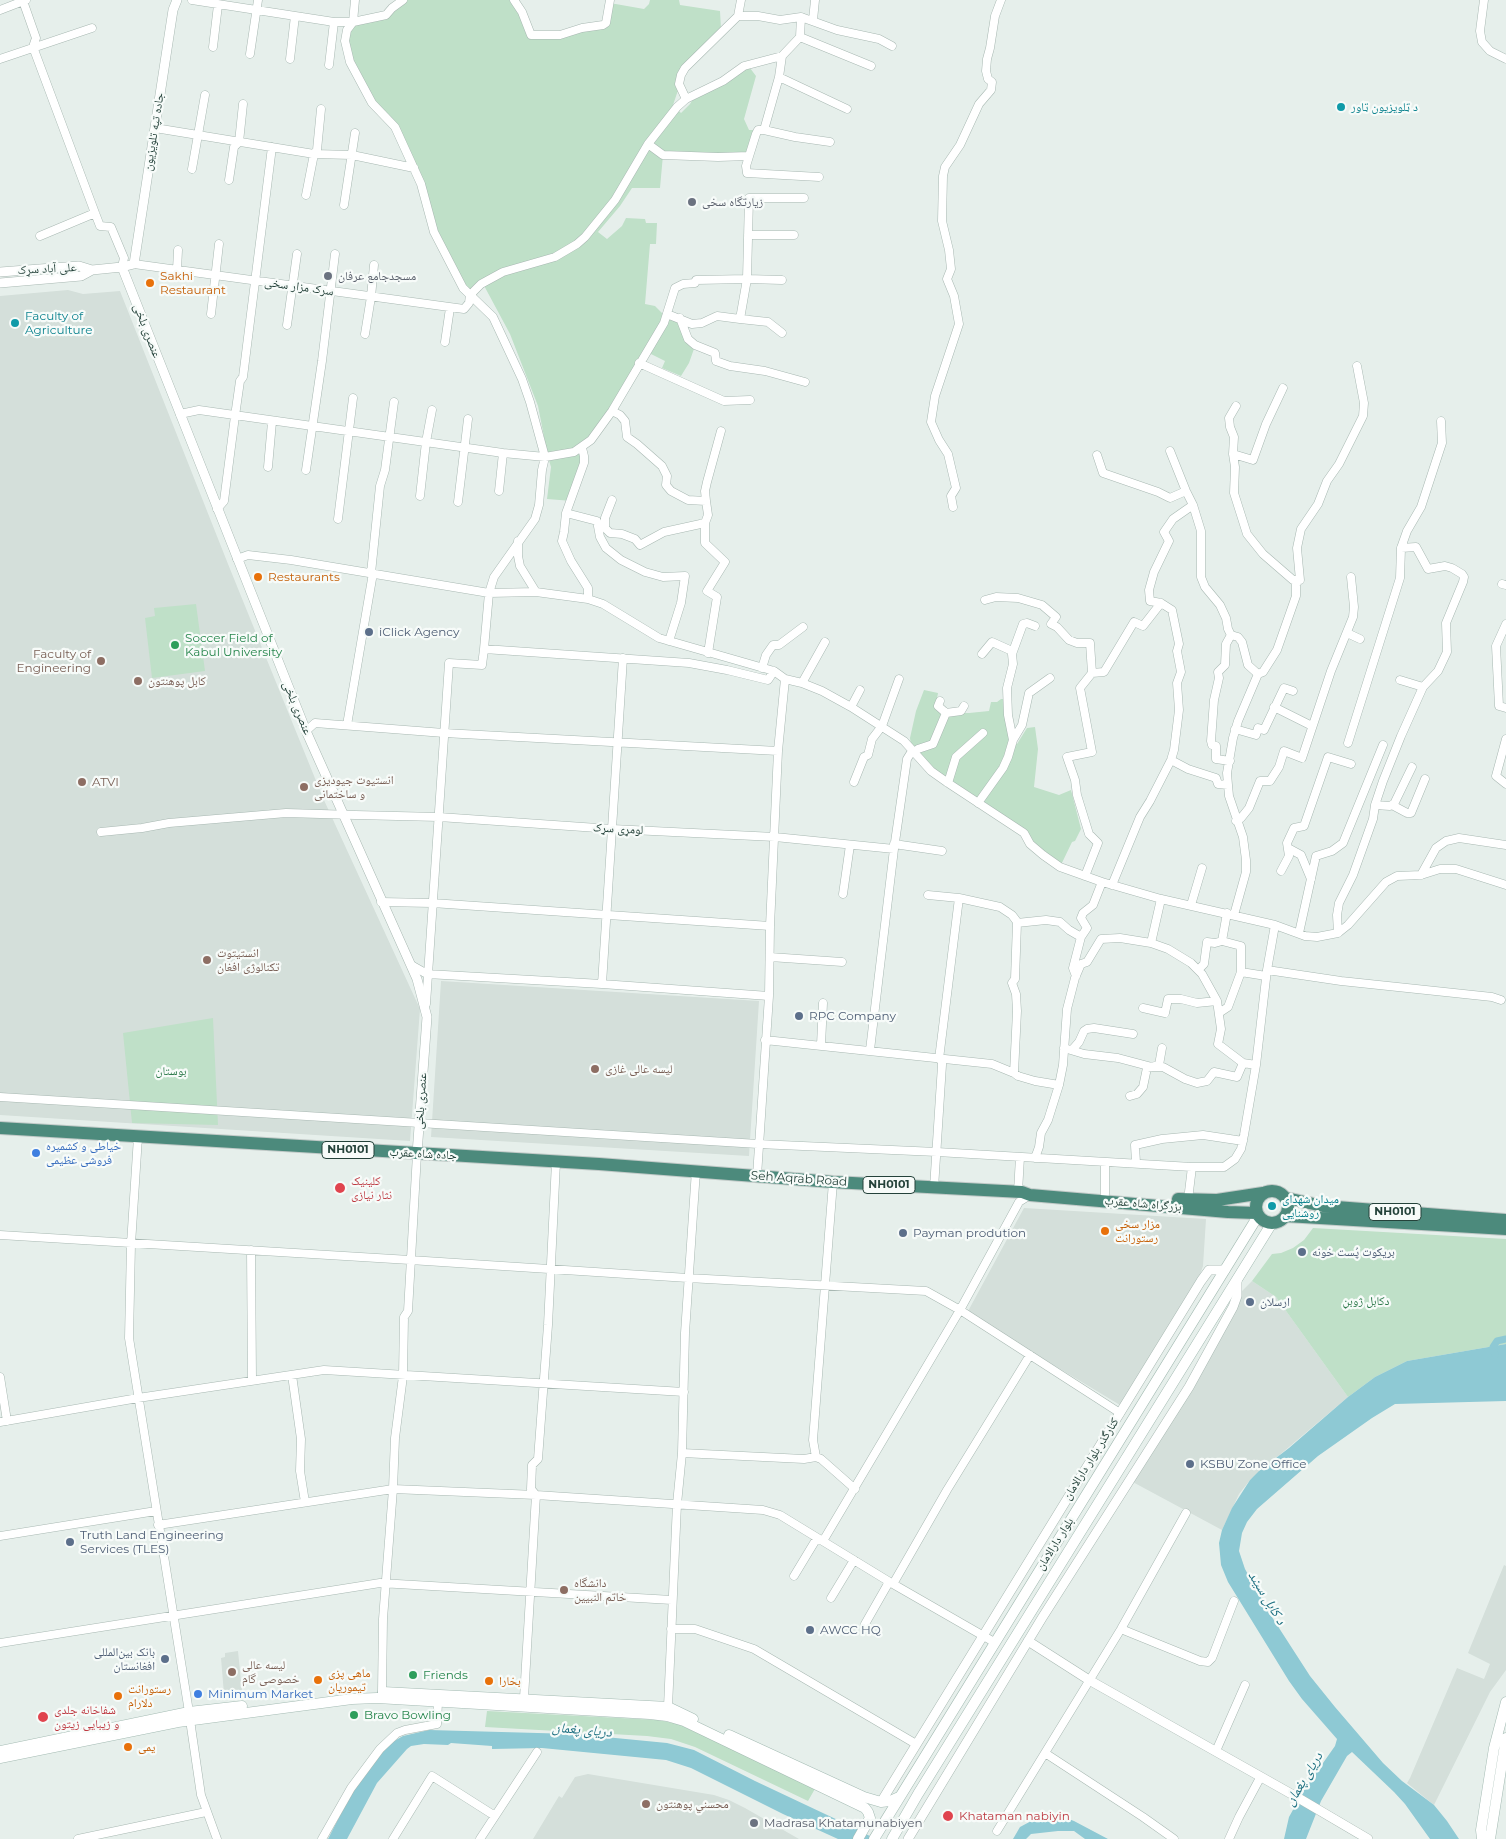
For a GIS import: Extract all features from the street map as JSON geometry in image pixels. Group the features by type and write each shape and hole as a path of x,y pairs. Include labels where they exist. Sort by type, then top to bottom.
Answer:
{"highway":[{"name":"جاده شاه عقرب","path":"0,1128 696,1170"},
{"name":"Seh Aqrab Road","path":"696,1170 833,1182 934,1188 1105,1194 1188,1200"},
{"name":"NH0101","path":"1263,1193 1272,1190 1286,1198 1323,1206 1506,1220"},
{"name":"بزرگراه شاه عقرب","path":"1025,1192 1257,1214"},
{"name":"بزرگراه شاه عقرب","path":"1188,1200 1217,1200 1263,1193"},
{"path":"1257,1214 1256,1202 1263,1193"},
{"path":"1272,1224 1286,1216 1288,1207 1286,1198"},
{"name":"NH0101","path":"1257,1214 1262,1220 1272,1224"},
{"name":"NH0101","path":"1286,1216 1506,1230"}],"main road":[{"name":"بلوار دارالامان","path":"874,1839 1225,1270 1257,1214"},
{"name":"بلوار دارالامان","path":"892,1839 918,1794 1272,1224"},
{"path":"0,1751 189,1716 342,1694 382,1692 650,1714 684,1721 865,1808 870,1818 858,1839"},
{"path":"0,1758 189,1716 352,1699 377,1698 438,1701 524,1698 668,1707 857,1794 881,1802 899,1797"},
{"path":"1482,1839 1481,1830 1494,1748 1506,1702"},
{"path":"1490,1839 1502,1792 1506,1738"},
{"path":"911,1777 924,1785"}],"street":[{"name":"جاده تپه تلویزیون","path":"134,264 173,10 177,0"},
{"path":"192,0 334,22 353,22 386,15 403,0"},
{"path":"250,54 258,0"},
{"path":"355,0 353,22 347,30 345,41 350,62 372,103 395,127 414,168 427,203 434,232 463,288 492,317 522,379 545,457 539,505 535,519 494,577 489,593 482,665 449,663 426,1009"},
{"path":"514,0 522,12 531,35 560,35 606,23 610,0"},
{"path":"686,99 679,84 681,75 685,68 738,16 741,0"},
{"path":"813,20 815,0"},
{"path":"953,506 951,496 956,488 948,454 938,440 931,422 935,396 959,324 954,296 947,279 951,269 949,250 942,221 943,176 945,167 960,145 979,104 991,90 992,82 988,79 986,71 987,59 995,16 1001,0"},
{"path":"1484,0 1480,31 1482,42 1490,51 1506,59"},
{"path":"0,10 25,1 36,38 33,47 100,226 111,227 124,258 122,267"},
{"path":"213,47 218,5"},
{"path":"290,59 295,16"},
{"path":"738,16 758,16 780,20 801,17 837,30 879,39 892,46"},
{"path":"470,295 481,284 503,272 555,257 577,244 600,221 615,200 648,144 677,107 686,99 723,81 744,66 782,56 800,37 801,17"},
{"path":"329,65 334,22"},
{"path":"0,59 92,28"},
{"path":"800,37 871,66"},
{"path":"764,130 779,77 782,56"},
{"path":"779,77 847,109"},
{"path":"192,169 205,95"},
{"path":"230,180 234,147 239,142 243,104"},
{"path":"306,195 314,154 317,150 321,109"},
{"path":"155,128 314,154 352,155 414,168"},
{"path":"819,177 804,178 789,175 747,173 746,166 758,130 830,142"},
{"path":"344,205 356,133"},
{"path":"648,144 663,155 749,156"},
{"path":"217,509 224,501 240,381 243,377 245,349 256,281 272,147"},
{"path":"740,319 747,279 750,198 804,198"},
{"path":"40,236 95,213"},
{"path":"748,235 794,235"},
{"path":"211,314 219,244"},
{"path":"177,270 178,250"},
{"path":"287,325 296,254"},
{"path":"306,470 335,254"},
{"name":"علی آباد سړک","path":"0,272 79,266 92,270 134,264"},
{"name":"سرک مزار سخی","path":"134,264 450,308 464,309 469,303 470,295"},
{"path":"365,334 374,265"},
{"name":"عنصری بلخی","path":"122,267 306,731 417,980 427,1017 417,1154"},
{"path":"0,283 81,276 92,270"},
{"path":"180,414 199,410 272,422 503,453 545,457 574,452 591,440 612,411 664,323 675,288 683,284 695,283 696,280 782,280"},
{"path":"445,342 450,308"},
{"path":"667,314 692,324 702,323 717,316 768,322 782,333"},
{"path":"680,318 688,339 695,345 714,353 716,361 806,382"},
{"path":"640,363 724,401 750,400"},
{"path":"1300,580 1297,548 1301,529 1318,504 1327,481 1340,464 1363,416 1364,403 1357,366"},
{"path":"1233,454 1253,460 1266,424 1283,388"},
{"path":"338,519 353,398"},
{"path":"347,726 372,573 380,486 385,470 394,402"},
{"path":"1236,406 1229,418 1234,436 1234,493 1247,534 1263,554 1293,580 1300,580"},
{"path":"420,496 426,442 432,410"},
{"path":"612,411 625,420 627,437 662,466 666,476 666,485 671,491 688,500 706,501"},
{"path":"458,502 468,418"},
{"path":"1348,743 1400,578 1401,548 1407,531 1421,507 1442,443 1441,420"},
{"path":"268,467 272,422"},
{"path":"708,652 717,597 707,591 725,562 705,543 705,523 708,514 705,491 721,431"},
{"path":"582,448 584,463 566,513 562,541 571,561 588,588 588,600"},
{"path":"1170,450 1202,531 1201,577 1205,587 1220,605 1231,634 1238,637 1242,642 1248,665 1258,674"},
{"path":"499,491 503,453"},
{"path":"1097,455 1103,472 1170,498 1186,491"},
{"path":"612,500 605,518 605,528 610,533 622,534 640,544 664,532 705,523"},
{"path":"1112,885 1140,818 1171,760 1179,719 1176,683 1181,672 1177,651 1179,644 1172,610 1161,603 1150,601 1149,590 1154,572 1169,542 1164,532 1173,519 1193,505"},
{"path":"566,513 596,521 600,537 606,548 621,560 645,572 663,577 684,576 681,603 669,641"},
{"path":"518,542 520,566 536,592"},
{"path":"1338,932 1337,915 1339,903 1353,875 1373,819 1375,805 1423,687 1438,671 1447,652 1446,623 1464,577 1457,571 1445,566 1428,569 1416,547 1401,548"},
{"path":"237,559 248,555 372,573 489,593 536,592 603,604 651,634 669,641 774,671 785,679 822,691 904,741 931,771 1024,832 1030,844 1060,867 1102,882 1161,899 1191,904 1275,925 1305,936 1317,937 1338,932 1348,924 1386,882 1397,876 1421,874 1440,869 1456,869 1506,884"},
{"path":"1236,820 1241,818 1249,808 1260,781 1270,781 1279,767 1284,751 1302,758 1333,665 1353,617 1351,577"},
{"path":"1222,941 1246,872 1243,837 1236,820 1227,773 1235,729 1258,674 1263,672 1277,650 1296,596 1296,583 1300,580"},
{"path":"985,600 996,597 1018,598 1042,605 1056,617 1051,624 1057,627 1069,640 1077,643 1090,643 1092,673 1080,688 1092,752 1067,757 1089,834 1098,843 1085,876"},
{"path":"1092,673 1104,672 1134,622 1143,626 1161,603"},
{"path":"1013,740 1008,715 1008,688 1013,664 1012,651 1023,624 1027,623 1035,626"},
{"path":"1506,624 1496,646 1499,706 1506,708"},
{"path":"762,668 766,655 773,645 779,645 803,627"},
{"path":"1347,633 1360,639"},
{"path":"1230,761 1216,759 1216,746 1212,746 1212,741 1214,700 1219,678 1218,672 1225,665 1226,644 1231,634"},
{"path":"802,683 825,642"},
{"path":"982,654 992,642 1012,651"},
{"path":"484,649 689,663 768,680 774,671"},
{"path":"602,984 623,658"},
{"path":"978,803 1003,768 1013,740 1022,724 1029,693 1050,678"},
{"path":"757,1176 769,996 770,926 778,751 785,679"},
{"path":"854,782 864,757 868,755 872,738 882,726 899,679"},
{"path":"1400,680 1423,687"},
{"path":"1235,729 1256,735 1258,728 1264,730 1284,688 1293,691"},
{"path":"851,708 860,690"},
{"path":"940,701 938,706 946,714"},
{"path":"946,714 961,711 964,706"},
{"path":"1274,706 1312,726"},
{"path":"870,1050 894,846 907,759 918,749 932,744 946,714"},
{"path":"306,731 315,723 778,751"},
{"path":"948,783 956,758 983,733"},
{"path":"1506,738 1496,776 1506,784"},
{"path":"1299,933 1316,856 1332,850 1343,843 1383,745"},
{"path":"1281,871 1288,856 1287,843 1294,828 1304,826 1328,757 1351,764"},
{"path":"1171,760 1216,778 1218,784 1228,785"},
{"path":"1392,805 1412,767"},
{"path":"1375,805 1392,805 1407,813 1411,813 1425,778"},
{"name":"لومړی سړک","path":"101,832 169,823 286,813 439,817 612,829 775,837 850,845 894,846 942,851"},
{"path":"1421,874 1436,848 1446,841 1460,838 1506,845"},
{"path":"843,894 850,845"},
{"path":"1288,848 1301,855 1311,879"},
{"path":"1191,904 1202,868"},
{"path":"1076,976 1073,968 1081,937 1087,928 1080,918 1093,905 1102,882"},
{"path":"928,895 959,898 1000,907 1012,915 1018,923 1012,983 1016,994 1017,1011 1014,1073"},
{"path":"934,1188 942,1065 939,1059 959,898"},
{"path":"1151,943 1161,899"},
{"path":"381,902 432,903 770,926"},
{"path":"1018,923 1046,920 1060,922 1081,937"},
{"path":"0,1098 758,1144 1192,1167 1224,1167 1235,1159 1243,1141 1256,1065 1266,973 1275,925"},
{"path":"1035,1158 1039,1147 1040,1133 1048,1120 1068,1049 1067,1009 1076,976 1081,964 1087,962 1102,939 1120,938 1151,943 1168,949 1191,963 1208,984 1217,1001 1221,1029 1218,1044 1243,1063 1256,1065"},
{"path":"1198,970 1204,964 1207,942 1215,943 1222,941 1241,946 1241,972 1228,1007 1218,1013"},
{"path":"770,957 842,962"},
{"path":"411,965 427,974 769,996"},
{"path":"1241,972 1341,980 1501,1000"},
{"path":"1143,1008 1165,1013 1168,999 1181,998 1197,1002 1217,1001"},
{"path":"821,1046 823,1002"},
{"path":"1068,1049 1079,1042 1084,1031 1087,1029 1094,1028 1133,1034"},
{"path":"765,1040 992,1064 1026,1078 1059,1086"},
{"path":"1130,1096 1137,1094 1143,1087 1147,1068 1159,1065 1162,1048"},
{"path":"1068,1049 1084,1054 1118,1058 1152,1067 1163,1067 1197,1083 1207,1081 1214,1072 1236,1077 1243,1063"},
{"path":"1136,1164 1135,1146 1162,1139 1203,1135 1243,1141"},
{"path":"138,1137 131,1244 129,1338 201,1795 217,1839"},
{"path":"382,1692 383,1620 387,1583 395,1438 403,1376 404,1317 408,1311 417,1154"},
{"path":"794,1576 855,1489 960,1310 1025,1192 1020,1157"},
{"path":"524,1698 536,1495 531,1489 532,1464 538,1458 542,1384 548,1325 556,1162"},
{"path":"1105,1162 1105,1194"},
{"path":"1188,1200 1192,1167"},
{"path":"668,1707 677,1504 682,1452 688,1278 696,1170"},
{"path":"816,1457 813,1440 833,1182"},
{"path":"0,1235 926,1291 960,1310 1120,1412"},
{"path":"251,1250 252,1380"},
{"name":"کنارگذر بلوار دارالامان","path":"881,1802 1201,1281 1209,1270 1225,1270"},
{"path":"908,1839 1028,1641 1189,1387 1234,1307 1237,1280"},
{"path":"865,1624 1030,1355"},
{"path":"0,1377 4,1421 138,1398 324,1370 684,1392"},
{"path":"292,1374 301,1439 300,1470 305,1502"},
{"path":"682,1452 804,1459 816,1457 821,1459 855,1489"},
{"path":"158,1525 393,1489 536,1495 763,1510 780,1515 891,1583 994,1642"},
{"path":"0,1536 156,1511"},
{"path":"997,1831 1121,1629 1186,1513"},
{"path":"831,1598 854,1560"},
{"path":"0,1643 387,1583 672,1600"},
{"path":"1121,1629 1200,1661 1208,1662 1212,1658 1234,1601"},
{"path":"671,1629 695,1629 754,1649 916,1744"},
{"path":"1028,1641 1089,1680 1368,1839"},
{"path":"1216,1751 1245,1685"},
{"path":"322,1839 351,1788 380,1749 392,1737 406,1730 437,1724 438,1701"},
{"path":"480,1839 537,1752"},
{"path":"1045,1753 1144,1817 1174,1839"},
{"path":"394,1839 432,1776 495,1816"},
{"path":"1229,1839 1260,1778"},
{"path":"78,1839 206,1812"}],"shaded area":[{"name":"کابل پوهنتون","path":"68,290 83,294 120,291 323,798 420,1009 410,1141 0,1115 0,296"},
{"name":"لیسه عالی غازی","path":"441,981 759,1001 749,1156 431,1137"},
{"path":"1024,1208 1206,1219 1203,1266 1197,1283 1120,1405 967,1313"},
{"path":"1252,1281 1276,1297 1348,1397 1250,1480 1239,1494 1222,1530 1129,1480 1189,1387 1237,1296"},
{"path":"1504,1565 1506,1566 1506,1670 1490,1692 1434,1805 1407,1783 1457,1668 1484,1679 1490,1664 1468,1653"},
{"name":"لیسه عالی خصوصی گام","path":"238,1651 242,1691 224,1694 221,1658 225,1657 225,1653"},
{"name":"محسني پوهنتون","path":"588,1774 714,1795 745,1808 799,1839 533,1839 559,1796 562,1798 575,1777"}],"green space":[{"path":"403,0 514,0 531,35 560,35 603,25 610,3 644,9 650,0 679,0 680,5 720,11 721,29 687,64 673,105 681,113 690,104 698,91 747,64 756,76 744,119 749,130 758,130 749,156 663,155 660,188 632,188 620,206 598,232 607,239 622,226 626,218 645,219 646,223 657,223 656,244 650,244 645,304 655,306 662,313 682,319 695,346 689,363 681,376 662,368 665,361 647,352 593,438 578,447 582,459 572,501 547,499 551,467 538,406 510,334 481,280 473,286 470,295 434,232 405,149 350,62 347,30 353,22 386,15"},
{"name":"Soccer Field of Kabul University","path":"196,604 205,671 152,678 145,618 155,616 154,608"},
{"path":"924,690 938,693 936,704 952,713 989,711 991,702 1007,699 1010,743 1017,744 1027,728 1035,727 1038,749 1034,787 1059,795 1071,790 1081,829 1075,841 1072,842 1060,867 1043,855 1027,836 967,797 912,751 910,738 916,711"},
{"name":"بوستان","path":"213,1018 218,1125 132,1123 123,1033"},
{"name":"دکابل ژوبڼ","path":"1313,1228 1506,1239 1506,1344 1407,1361 1375,1377 1348,1397 1276,1297 1252,1281 1272,1254 1281,1253 1293,1248 1304,1240"},
{"path":"487,1711 658,1720 678,1724 816,1787 808,1801 695,1747 671,1739 485,1727"}],"water":[{"path":"1506,1344 1506,1401 1395,1404 1318,1456 1257,1509 1247,1522 1242,1533 1239,1551 1245,1569 1270,1614 1310,1676 1383,1763 1402,1781 1434,1805 1459,1839 1430,1839 1405,1804 1352,1752 1347,1756 1321,1801 1306,1839 1284,1839 1289,1817 1304,1790 1335,1746 1337,1739 1289,1681 1228,1582 1221,1565 1219,1543 1222,1530 1232,1508 1250,1480 1259,1471 1375,1377 1407,1361"},
{"path":"429,1730 574,1734 667,1743 694,1750 875,1839 838,1839 691,1768 666,1760 542,1748 492,1749 492,1746 451,1743 448,1745 424,1744 411,1746 407,1749 377,1783 347,1839 328,1839 357,1782 389,1744 403,1736"},
{"path":"1063,1817 1108,1839 1085,1839 1074,1831 1058,1831 1031,1834 1026,1839 1013,1839 1020,1827 1035,1819"}],"waterway":[{"path":"1495,1355 1493,1347 1497,1341 1506,1339"}],"place":[{"name":"د ټلویزیون ټاور","path":"1341,107"},
{"name":"زیارتگاه سخی","path":"692,202"},
{"name":"مسجدجامع عرفان","path":"328,276"},
{"name":"Sakhi Restaurant","path":"150,283"},
{"name":"Faculty of Agriculture","path":"15,323"},
{"name":"Restaurants","path":"258,577"},
{"name":"iClick Agency","path":"369,632"},
{"name":"Soccer Field of Kabul University","path":"175,645"},
{"name":"Faculty of Engineering","path":"101,661"},
{"name":"کابل پوهنتون","path":"138,681"},
{"name":"ATVI","path":"82,782"},
{"name":"انستیوت جیودیزی و ساختمانی","path":"304,787"},
{"name":"انستیتوت تکنالوژی افغان","path":"207,960"},
{"name":"RPC Company","path":"799,1016"},
{"name":"لیسه عالی غازی","path":"595,1069"},
{"name":"خیاطی و کشمیره فروشی عظیمی","path":"36,1153"},
{"name":"کلینیک نثار نیازی","path":"340,1188"},
{"name":"میدان شهدای روشنایی","path":"1272,1206"},
{"name":"مزار سخی رستورانت","path":"1105,1231"},
{"name":"Payman prodution","path":"903,1233"},
{"name":"بریکوت پُست خونه","path":"1302,1252"},
{"name":"ارسلان","path":"1250,1302"},
{"name":"KSBU Zone Office","path":"1190,1464"},
{"name":"Truth Land Engineering Services (TLES)","path":"70,1542"},
{"name":"دانشگاه خاتم النبیین","path":"564,1590"},
{"name":"AWCC HQ","path":"810,1630"},
{"name":"بانک بین‌المللی افغانستان","path":"165,1659"},
{"name":"لیسه عالی خصوصی گام","path":"232,1672"},
{"name":"Friends","path":"413,1675"},
{"name":"ماهی پزی تیموریان","path":"318,1680"},
{"name":"بخارا","path":"489,1681"},
{"name":"Minimum Market","path":"198,1694"},
{"name":"رستورانت دلارام","path":"118,1696"},
{"name":"Bravo Bowling","path":"354,1715"},
{"name":"شفاخانه جلدی و زیبایی زیتون","path":"43,1717"},
{"name":"یمی","path":"128,1747"},
{"name":"محسني پوهنتون","path":"646,1804"},
{"name":"Khataman nabiyin","path":"948,1816"},
{"name":"Madrasa Khatamunabiyen","path":"754,1823"}],"water label":[{"name":"د کابل سيند","path":"1267,1598"},
{"name":"دریای پغمان","path":"582,1730"},
{"name":"دریای پغمان","path":"1304,1779"}]}
